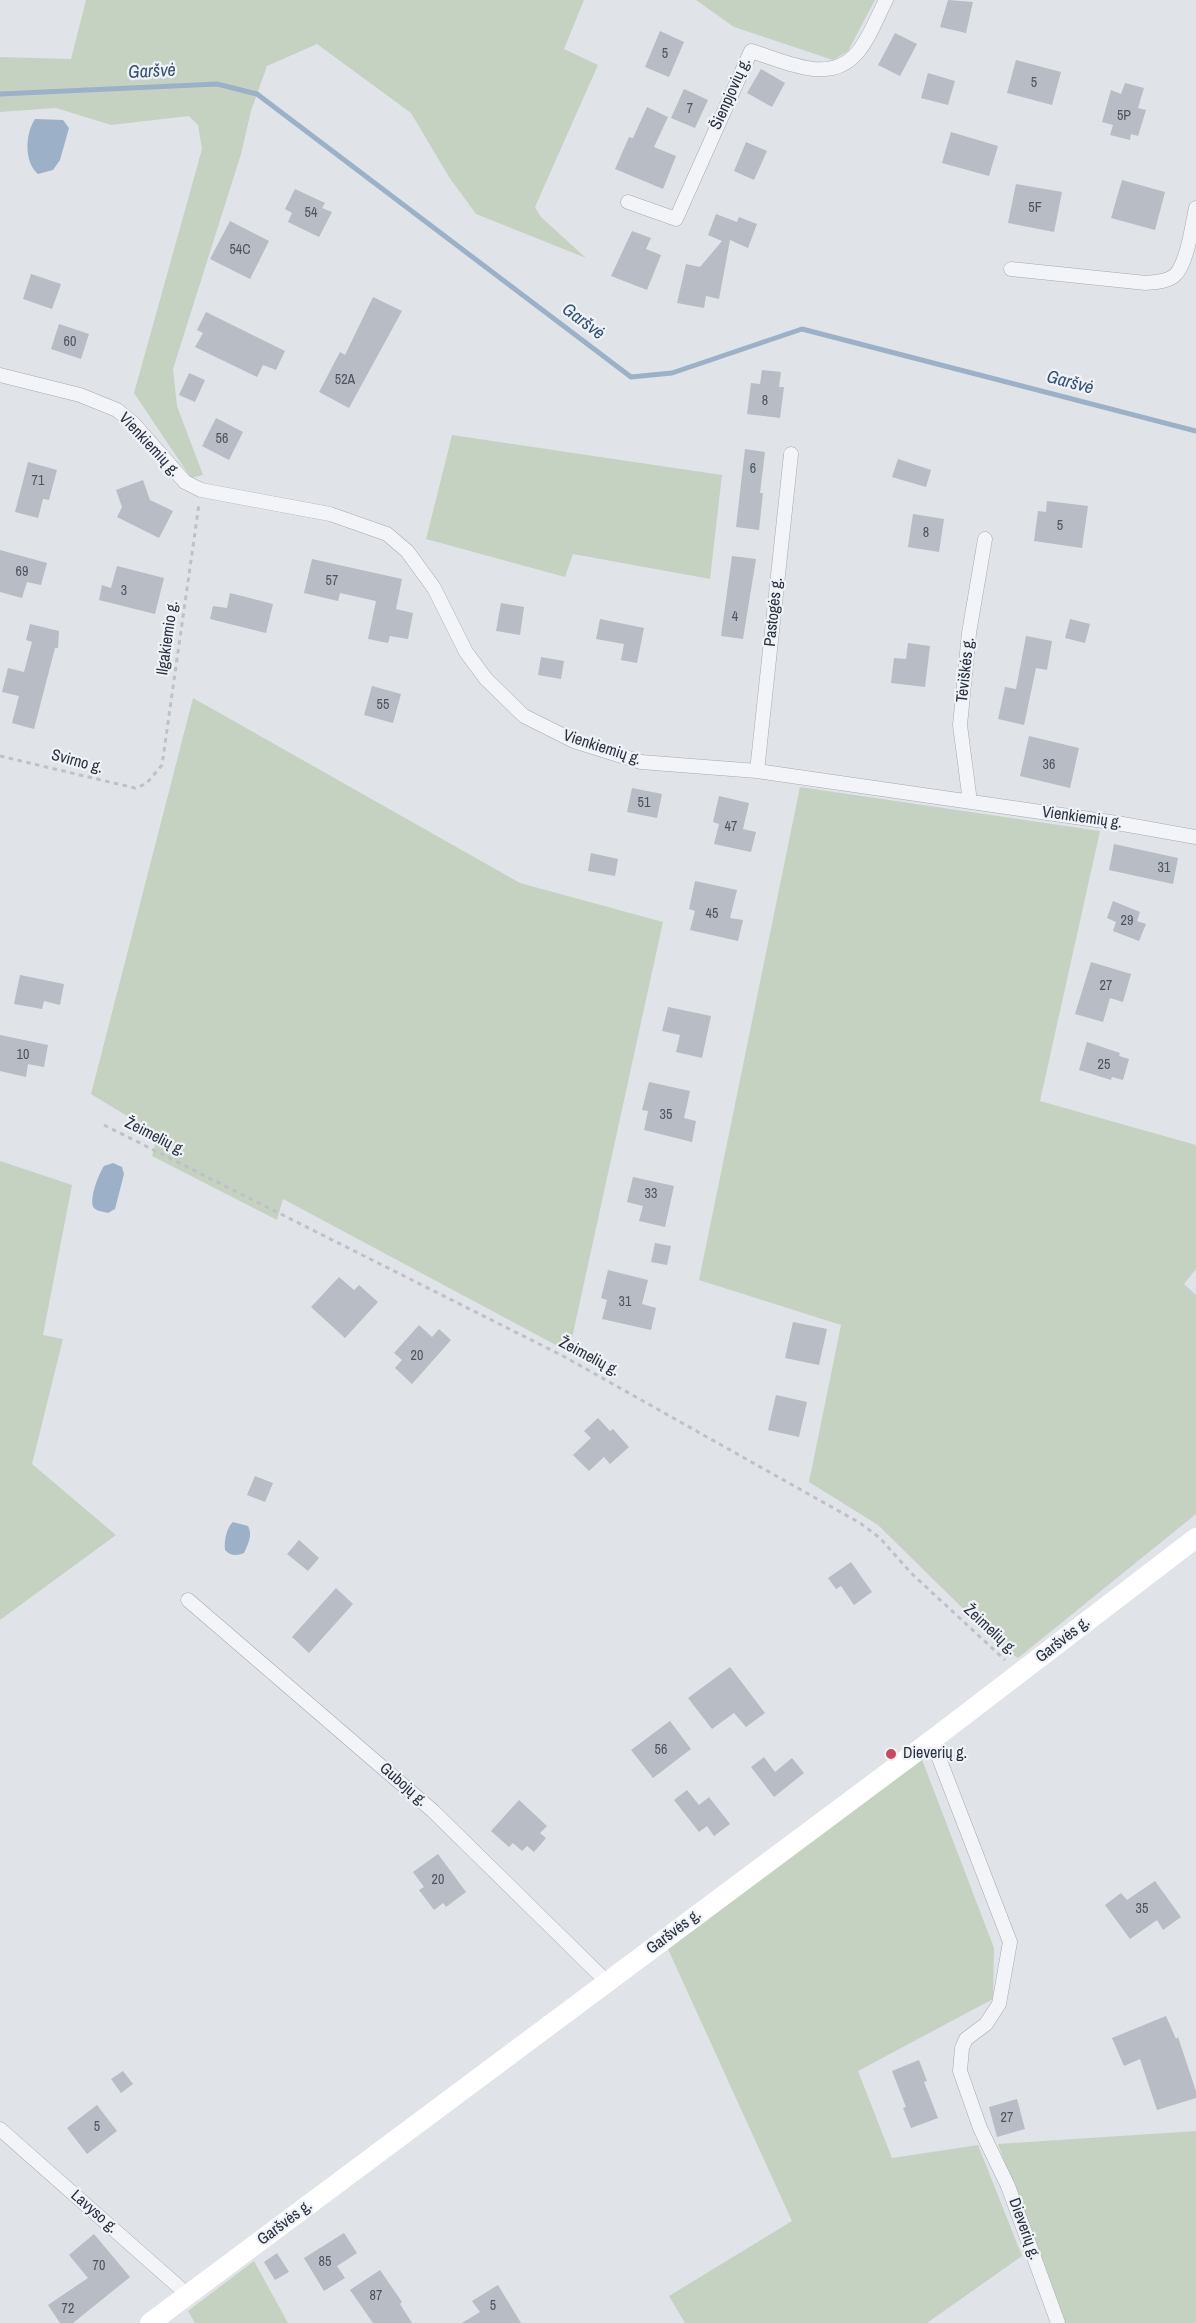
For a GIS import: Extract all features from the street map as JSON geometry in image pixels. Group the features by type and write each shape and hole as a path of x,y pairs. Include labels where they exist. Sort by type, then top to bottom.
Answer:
{"main road":[{"name":"Garšvės g.","path":"150,2323 932,1740 1196,1538"}],"street":[{"name":"Šienpjovių g.","path":"628,202 676,219 751,51 818,71 833,70 845,64 858,52 886,0"},
{"path":"1011,269 1146,283 1161,281 1174,276 1184,261 1196,208"},
{"name":"Vienkiemių g.","path":"0,375 80,395 117,410 133,423 185,482 201,490 330,514 387,534 407,551 434,588 466,652 486,680 524,716 574,741 641,762 757,771 1117,823 1196,837"},
{"name":"Pastogės g.","path":"757,771 791,454"},
{"name":"Tėviškės g.","path":"970,802 960,725 969,633 985,539"},
{"name":"Gubojų g.","path":"188,1600 433,1810 607,1982"},
{"name":"Dieverių g.","path":"932,1740 1010,1942 999,2004 986,2024 966,2039 962,2048 960,2071 980,2128 1008,2186 1058,2323"},
{"name":"Lavyso g.","path":"0,2129 188,2295"}],"path":[{"name":"Ilgakiemio g.","path":"147,784 162,765 201,490"},
{"name":"Svirno g.","path":"0,756 121,786 135,788 147,784"},
{"name":"Žeimelių g.","path":"104,1125 563,1356 860,1523 880,1538 911,1573 1020,1673"}],"green space":[{"path":"86,0 584,0 564,49 598,65 535,207 541,217 586,258 476,214 449,177 411,113 317,44 267,66 251,111 241,154 173,369 177,406 203,475 191,478 134,393 202,149 198,125 189,116 111,125 56,108 0,112 0,57 71,59"},
{"path":"696,0 875,0 848,51 833,60 734,27"},
{"path":"452,435 722,475 710,579 573,554 565,577 426,539"},
{"path":"193,698 520,883 663,922 572,1338 567,1351 283,1199 277,1220 152,1156 158,1135 91,1094"},
{"path":"800,787 1100,831 1040,1101 1196,1145 1196,1269 1184,1284 1196,1295 1196,1514 1018,1658 1002,1647 878,1525 809,1482 841,1325 699,1280"},
{"path":"0,1161 72,1185 43,1335 63,1339 32,1464 116,1535 0,1620"},
{"path":"921,1757 994,1948 993,1999 858,2071 892,2158 978,2145 1022,2256 927,2323 685,2323 669,2296 792,2221 667,1947"},
{"path":"1196,2131 1196,2323 1062,2323 998,2144"},
{"path":"254,2261 288,2323 195,2323 188,2311"}],"water":[{"path":"35,119 63,120 69,128 60,160 53,170 38,174 33,169 28,155 29,132"},
{"path":"113,1163 122,1167 124,1174 115,1209 108,1213 94,1208 92,1199 104,1166"},
{"path":"233,1522 248,1526 250,1533 244,1553 239,1555 225,1550 226,1535"}],"building":[{"path":"948,0 973,2 966,33 940,27"},
{"path":"660,31 684,42 669,77 645,67"},
{"path":"895,33 917,44 900,76 878,65"},
{"path":"1016,60 1061,72 1052,105 1007,93"},
{"path":"761,69 785,83 772,107 747,93"},
{"path":"928,73 955,81 948,105 921,98"},
{"path":"1125,83 1144,88 1138,108 1146,110 1138,136 1131,134 1130,140 1110,135 1113,125 1102,122 1111,90 1121,94"},
{"path":"684,89 708,100 695,128 671,118"},
{"path":"647,107 668,117 654,147 676,156 663,189 615,169 629,137 633,138"},
{"path":"951,132 998,146 989,176 942,163"},
{"path":"746,142 767,151 754,180 734,171"},
{"path":"1122,180 1165,192 1155,230 1111,218"},
{"path":"1016,184 1062,192 1054,232 1008,223"},
{"path":"295,189 325,203 322,208 332,212 319,237 288,222 292,213 285,209"},
{"path":"716,214 737,222 739,217 757,224 748,248 730,240 719,299 706,296 704,308 677,303 686,264 700,267 722,241 708,235"},
{"path":"230,221 269,241 250,279 210,259"},
{"path":"632,231 651,238 646,249 661,255 647,290 611,276"},
{"path":"31,274 61,284 52,309 23,299"},
{"path":"373,297 402,311 349,408 319,392 340,352 345,355"},
{"path":"206,312 285,351 276,370 263,365 257,377 195,347 203,333 197,330"},
{"path":"59,324 89,334 81,359 51,349"},
{"path":"762,370 781,372 779,387 784,387 780,418 747,414 751,383 760,384"},
{"path":"189,373 205,380 195,402 179,395"},
{"path":"216,418 243,432 229,460 202,446"},
{"path":"745,449 765,452 760,493 763,493 759,530 736,527"},
{"path":"898,459 931,470 926,487 892,477"},
{"path":"28,462 57,470 49,500 43,499 38,518 15,512"},
{"path":"143,480 150,500 173,511 159,538 117,517 122,507 116,490"},
{"path":"1047,501 1088,506 1082,548 1034,541 1038,511 1046,512"},
{"path":"913,514 944,519 939,552 908,547"},
{"path":"0,550 47,563 41,585 27,582 22,598 0,592"},
{"path":"732,556 756,559 743,639 721,636"},
{"path":"312,559 402,579 396,609 413,613 408,639 390,636 388,643 368,639 376,601 340,593 338,601 304,593"},
{"path":"117,566 164,578 155,614 99,600 102,585 111,588"},
{"path":"230,593 273,604 266,633 210,619 213,606 227,608"},
{"path":"501,603 524,607 520,635 496,631"},
{"path":"600,619 644,628 637,663 621,660 624,644 596,639"},
{"path":"1070,619 1090,624 1085,643 1065,638"},
{"path":"30,624 59,631 58,648 55,648 34,729 12,723 19,696 2,692 8,668 24,672 32,642 26,640"},
{"path":"1026,636 1052,641 1047,670 1036,668 1024,725 998,719 1005,687 1016,689"},
{"path":"908,643 930,646 925,687 891,683 894,658 906,659"},
{"path":"541,657 564,661 561,679 538,675"},
{"path":"372,686 401,694 393,723 364,715"},
{"path":"1029,736 1079,748 1070,788 1020,776"},
{"path":"632,788 662,794 657,818 627,812"},
{"path":"719,796 749,803 743,829 756,832 751,852 714,844 719,824 713,822"},
{"path":"1114,844 1178,858 1173,884 1109,870"},
{"path":"591,853 618,859 615,876 588,871"},
{"path":"695,881 737,890 730,918 743,920 738,941 690,930 695,911 689,909"},
{"path":"1113,901 1140,912 1137,921 1146,924 1139,941 1113,931 1116,922 1107,918"},
{"path":"1091,962 1131,974 1123,1002 1110,998 1103,1022 1075,1014"},
{"path":"20,975 64,984 60,1005 44,1001 42,1009 14,1004"},
{"path":"668,1007 711,1016 702,1058 676,1052 680,1035 662,1031"},
{"path":"0,1035 48,1045 44,1067 28,1064 26,1077 0,1071"},
{"path":"1087,1042 1120,1053 1119,1056 1129,1059 1123,1080 1112,1077 1111,1080 1079,1070"},
{"path":"649,1082 690,1091 684,1118 696,1121 692,1142 644,1130 648,1111 642,1110"},
{"path":"633,1177 674,1186 665,1227 639,1221 643,1206 627,1202"},
{"path":"655,1243 671,1246 667,1265 651,1262"},
{"path":"608,1270 648,1280 642,1304 656,1308 651,1330 602,1319 607,1300 601,1298"},
{"path":"339,1277 354,1290 359,1285 378,1302 345,1338 311,1307"},
{"path":"793,1322 827,1329 819,1365 785,1358"},
{"path":"419,1325 432,1337 439,1329 451,1340 412,1384 395,1368 402,1360 394,1353"},
{"path":"776,1395 807,1402 799,1437 768,1430"},
{"path":"598,1418 610,1431 613,1429 629,1447 610,1464 604,1457 589,1471 573,1455 591,1438 584,1431"},
{"path":"255,1476 273,1483 265,1502 247,1495"},
{"path":"299,1540 319,1558 308,1571 287,1554"},
{"path":"851,1562 872,1592 854,1605 841,1586 836,1589 828,1578"},
{"path":"336,1588 353,1604 309,1653 292,1637"},
{"path":"730,1667 765,1713 746,1727 734,1713 712,1729 688,1698"},
{"path":"670,1721 691,1749 653,1778 631,1750"},
{"path":"764,1757 775,1772 792,1758 804,1773 774,1797 751,1767"},
{"path":"687,1790 699,1805 709,1797 730,1824 714,1836 707,1826 699,1832 674,1800"},
{"path":"519,1800 547,1826 540,1833 546,1838 534,1852 527,1846 522,1851 513,1843 509,1847 491,1831"},
{"path":"438,1854 466,1892 446,1907 443,1903 434,1910 419,1890 424,1887 413,1872"},
{"path":"1155,1881 1181,1917 1163,1930 1157,1920 1130,1939 1105,1905 1121,1893 1127,1900"},
{"path":"1166,2016 1176,2039 1178,2037 1196,2091 1196,2098 1157,2110 1140,2059 1124,2066 1112,2038"},
{"path":"919,2060 927,2081 924,2082 938,2118 911,2128 903,2108 906,2107 892,2071"},
{"path":"123,2071 133,2084 121,2093 111,2079"},
{"path":"1017,2099 1025,2129 997,2137 989,2107"},
{"path":"97,2105 117,2131 87,2154 67,2128"},
{"path":"344,2233 357,2253 337,2266 345,2278 324,2291 304,2258"},
{"path":"94,2234 130,2277 73,2323 60,2323 48,2305 88,2278 69,2255"},
{"path":"277,2253 289,2272 275,2280 264,2262"},
{"path":"380,2270 402,2302 400,2304 412,2323 373,2323 350,2290"},
{"path":"498,2285 521,2323 462,2323 480,2312 472,2301"}],"waterway":[{"name":"Garšvė","path":"0,94 217,84 257,94 631,377 672,373 802,329 1196,431"}],"place":[{"name":"Dieverių g.","path":"891,1754"}]}
